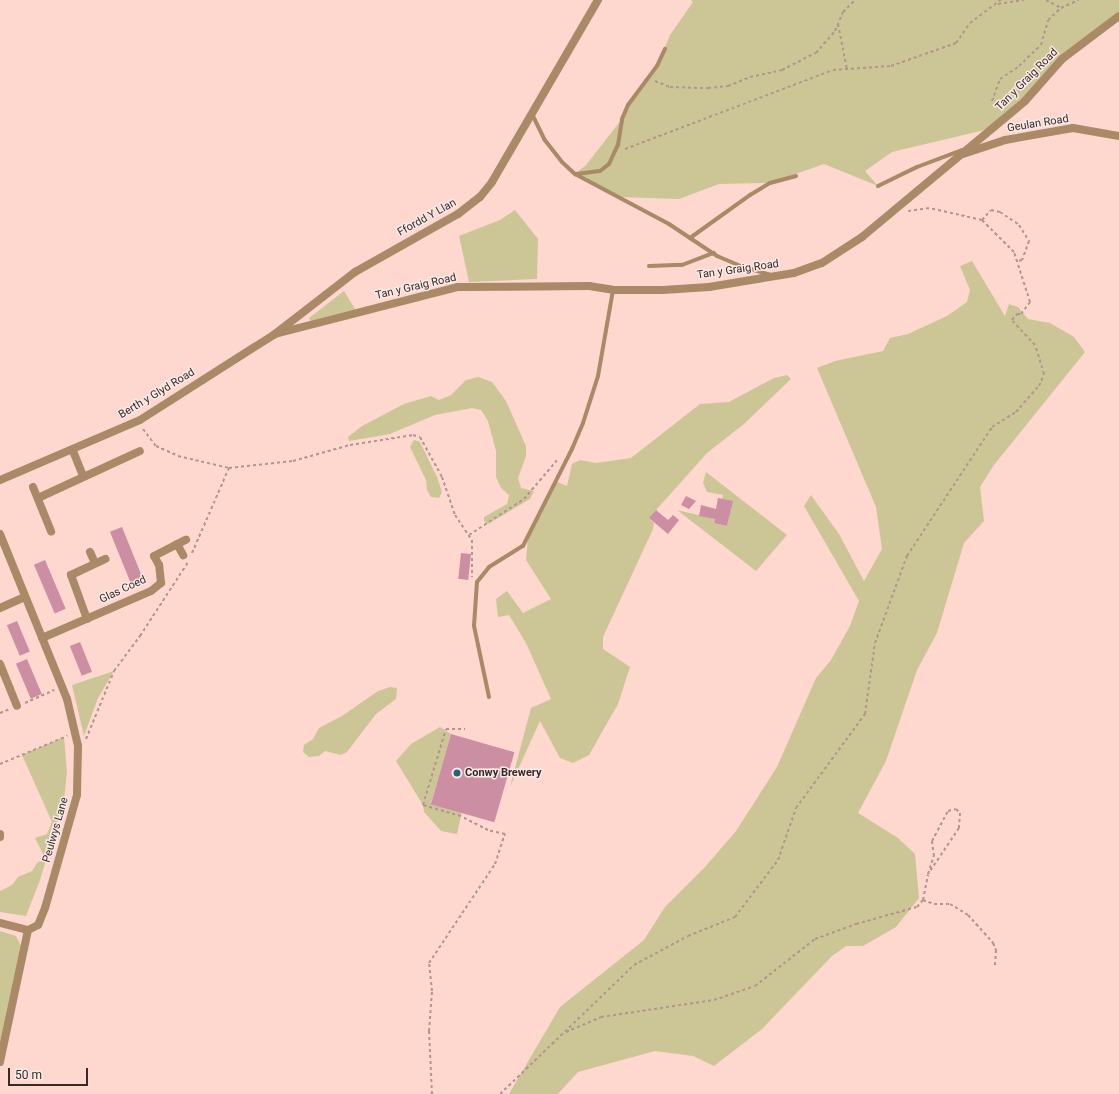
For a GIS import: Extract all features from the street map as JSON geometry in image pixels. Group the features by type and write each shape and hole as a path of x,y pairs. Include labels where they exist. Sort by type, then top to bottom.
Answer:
{"street":[{"name":"Ffordd Y Llan","path":"275,334 355,272 458,214 480,197 492,182 598,0"},
{"name":"Tan y Graig Road","path":"275,334 458,287 589,286 613,290 709,287 794,273 822,262 862,238 887,214 963,154 1025,101 1062,59 1119,16"},
{"name":"Geulan Road","path":"963,154 1004,140 1073,128 1119,136"},
{"name":"Berth y Glyd Road","path":"0,480 73,450 137,421 275,334"},
{"path":"73,450 83,476"},
{"path":"38,498 140,451"},
{"path":"33,487 51,531"},
{"name":"Peulwys Lane","path":"0,534 62,687 78,746 77,795 45,908 38,925 28,930"},
{"name":"Glas Coed","path":"42,638 151,591 161,583 159,565 154,556 186,540"},
{"path":"177,544 183,555"},
{"path":"90,552 95,564"},
{"path":"87,619 71,574 105,559"},
{"path":"0,608 25,597"},
{"path":"0,664 17,706"},
{"path":"0,923 28,930 0,1062"}],"lane":[{"path":"575,174 600,171 609,164 615,152 622,119 628,105 648,78 665,49"},
{"path":"532,114 544,139 562,162 575,174 669,224 714,253 740,266 776,276"},
{"path":"878,186 917,167 972,146"},
{"path":"690,238 750,195 770,183 796,176"},
{"path":"649,266 682,265 714,253"},
{"path":"489,697 474,626 477,582 489,567 523,546 583,423 598,376 613,290"}],"path":[{"path":"648,78 670,87 708,88 728,86 750,77 782,70 816,53 838,23 843,12 855,0"},
{"path":"615,152 833,70 890,66 956,43 970,23 998,4 1001,0"},
{"path":"998,4 1024,0"},
{"path":"1046,0 1061,8"},
{"path":"992,101 1000,79 1019,66 1041,45 1048,20 1061,8 1078,0"},
{"path":"838,23 847,70"},
{"path":"500,1094 634,965 688,936 735,917 778,860 796,808 865,714 875,643 907,556 992,427 1016,412 1039,386 1044,374 1035,345 1012,320 1017,314 1021,314 1030,302 1014,252 982,220 929,208 887,214"},
{"path":"982,220 991,210 1000,212 1019,225 1029,241 1022,260 1017,261"},
{"path":"137,421 156,446 178,456 229,468 249,468 293,461 350,445 413,435 420,437 439,471 454,515 469,535 473,556 471,582"},
{"path":"469,535 524,499 559,458 565,461"},
{"path":"85,742 114,671 140,636 187,564 229,468"},
{"path":"0,713 62,687"},
{"path":"432,1094 429,1031 432,991 429,963 495,864 505,834 488,830 461,816 423,805 446,729 465,729"},
{"path":"0,764 75,733"},
{"path":"565,1033 601,1017 714,1000 755,986 815,939 856,924 918,907 923,900 928,874 934,856 932,841 948,811 956,809 960,813 959,828 928,874"},
{"path":"923,900 934,904 950,904 968,915 993,943 996,950 995,965"}],"shaded area":[{"path":"691,0 1119,0 1119,16 1062,59 993,128 892,152 865,171 878,186 824,164 770,183 719,184 679,199 618,197 575,174 586,165 622,119 628,105 657,66 670,35 693,2"},
{"path":"515,210 538,239 537,279 469,282 459,236 500,220"},
{"path":"972,261 1005,316 1009,304 1018,307 1028,319 1050,323 1074,337 1085,352 994,465 980,487 984,521 964,543 937,633 917,670 886,761 858,813 898,838 915,854 919,898 896,927 863,946 846,946 832,956 762,1029 714,1066 693,1056 655,1051 578,1072 558,1094 509,1094 560,1007 644,940 665,907 705,867 736,831 777,767 816,678 831,660 850,626 859,601 804,506 811,495 839,534 864,581 882,549 876,507 817,368 835,361 883,351 890,338 908,334 947,316 967,302 970,290 960,266"},
{"path":"344,291 355,309 311,321 309,318"},
{"path":"787,375 791,379 744,424 707,453 649,518 654,523 653,529 603,637 603,649 630,667 618,704 589,755 573,763 560,758 540,721 510,787 531,708 551,699 526,643 509,615 498,617 496,599 507,591 523,613 551,599 526,560 528,538 555,481 567,486 572,464 580,460 596,463 631,458 700,404 729,402 774,378"},
{"path":"478,377 492,382 506,401 526,446 526,456 518,478 521,488 534,491 530,499 488,524 484,521 484,517 507,504 509,495 501,488 496,477 496,451 488,421 481,410 472,408 435,415 390,434 349,441 348,437 362,426 404,404 431,396 439,400 451,395 466,380"},
{"path":"414,440 420,442 437,477 442,492 439,498 431,497 427,490 426,480 410,447"},
{"path":"706,472 787,535 756,571 677,510 715,519 714,523 727,526 732,502 722,499 723,495 707,492 703,483"},
{"path":"114,671 98,698 84,736 72,685"},
{"path":"390,687 397,688 396,699 376,714 347,752 341,755 325,751 319,756 309,757 303,752 304,745 313,739 319,728 342,716 378,691"},
{"path":"440,727 451,734 431,803 462,811 457,834 441,831 424,812 423,805 396,761 411,744"},
{"path":"64,737 67,772 64,800 40,880 26,916 0,912 0,891 12,885 18,877 32,871 37,863 45,858 35,838 47,834 52,822 22,755"},
{"path":"0,931 16,936 21,946 0,1051"}],"building":[{"path":"686,496 696,501 689,509 681,505"},
{"path":"718,498 733,501 727,526 714,523 715,519 699,516 701,505 716,509"},
{"path":"656,510 668,520 673,515 679,520 668,534 649,518"},
{"path":"122,527 143,578 131,583 110,532"},
{"path":"461,553 471,554 468,580 458,579"},
{"path":"45,560 66,609 55,613 34,565"},
{"path":"17,621 30,651 20,656 7,625"},
{"path":"80,642 92,672 82,676 70,646"},
{"path":"27,659 42,694 31,699 16,664"},
{"path":"451,734 514,752 494,822 431,804"}],"place":[{"name":"Conwy Brewery","path":"457,773"}]}
